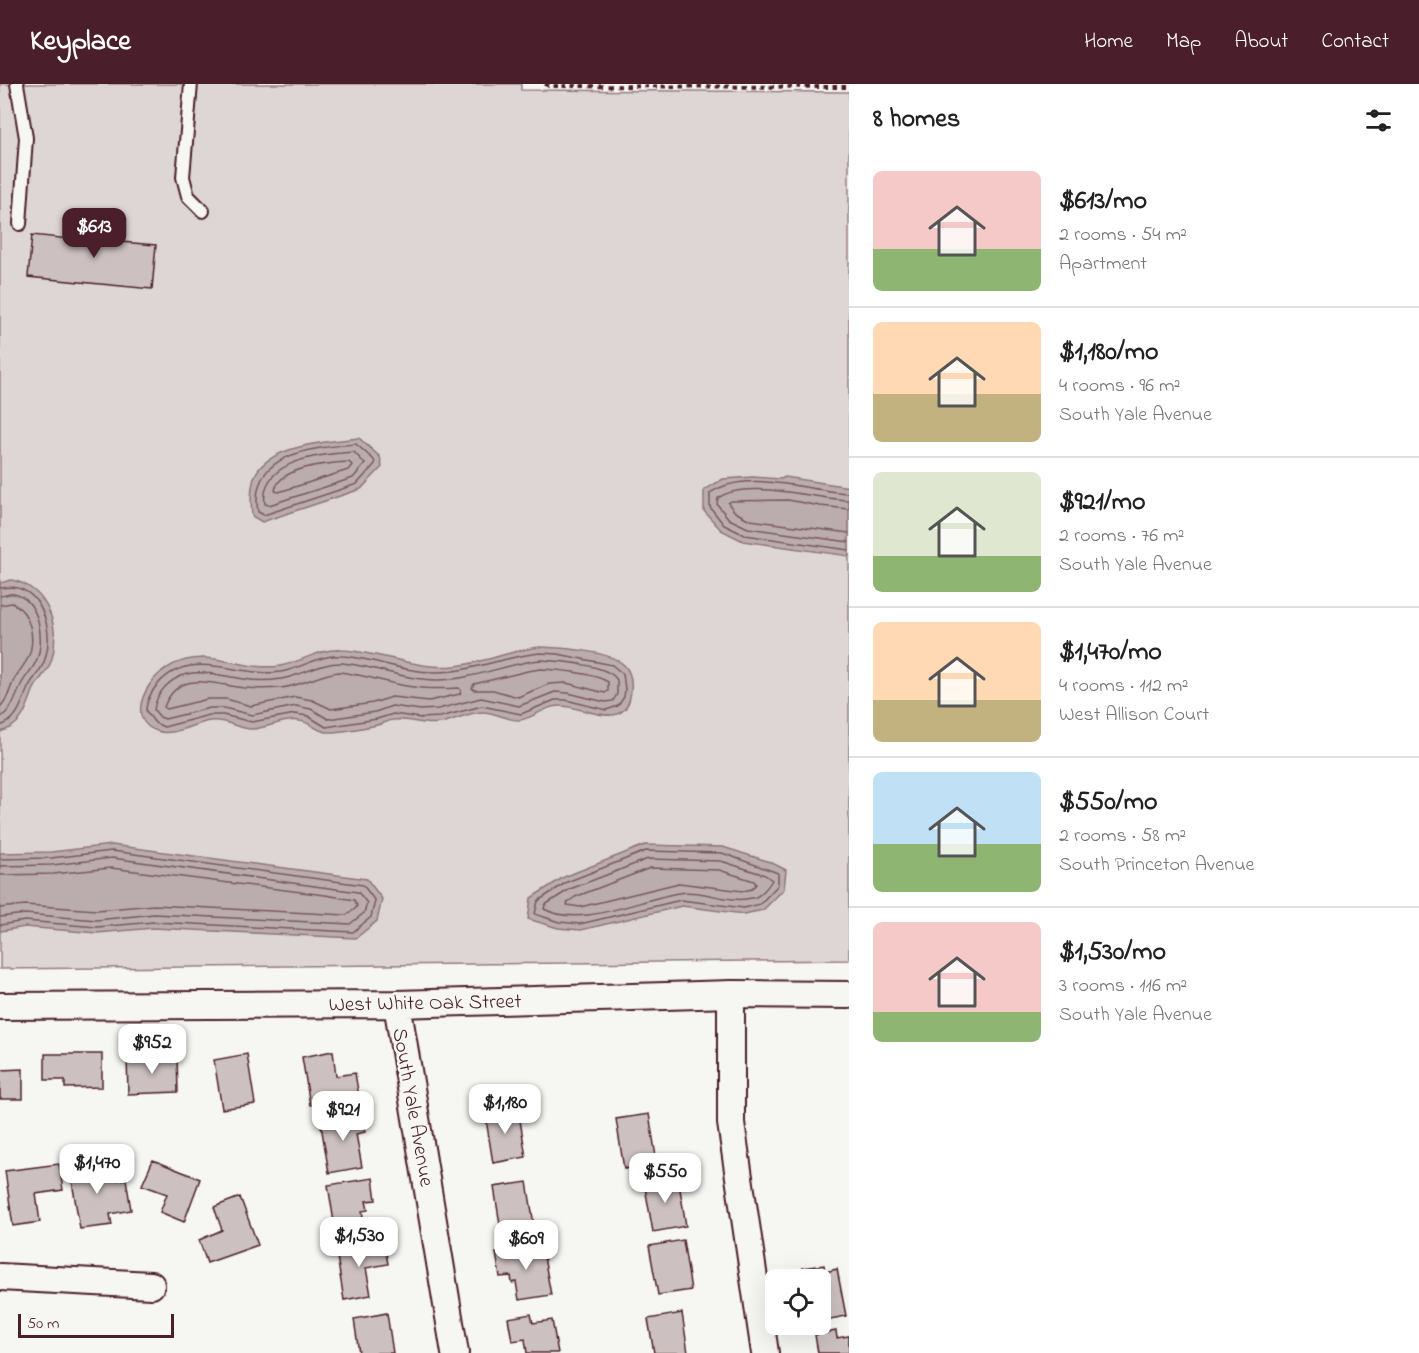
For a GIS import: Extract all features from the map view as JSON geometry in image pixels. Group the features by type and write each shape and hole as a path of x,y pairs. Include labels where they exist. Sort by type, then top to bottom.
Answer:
{"street":[{"name":"West White Oak Street","path":"0,1006 397,1004 731,994 849,995"},
{"path":"731,994 731,1123 765,1353"},
{"name":"South Yale Avenue","path":"397,1004 455,1353"},
{"path":"0,1277 151,1285"}],"lane":[{"path":"17,84 26,138 20,224"},
{"path":"191,84 192,141 183,170 184,184 188,196 203,211"}],"path":[{"path":"545,84 549,86 849,87"}],"shaded area":[{"path":"0,84 521,84 521,90 849,92 849,960 0,969"}],"water":[{"path":"359,438 380,457 382,467 361,489 262,522 252,516 251,492 254,478 260,467 271,458 316,443"},
{"path":"753,477 781,479 785,477 849,487 849,556 743,541 721,530 704,511 704,490 723,479"},
{"path":"11,580 35,591 43,601 49,612 55,638 50,664 35,687 22,716 13,726 0,732 0,583"},
{"path":"540,647 596,653 617,660 626,667 630,676 631,690 628,704 614,715 556,706 520,720 483,712 472,713 441,723 391,720 347,731 329,732 294,720 252,729 222,721 210,721 177,731 163,732 148,726 142,719 142,701 151,683 164,670 193,659 214,659 270,667 288,664 326,651 342,650 441,667 466,664"},
{"path":"112,845 367,879 382,899 377,921 356,938 153,928 97,933 25,927 0,931 0,853 51,852"},
{"path":"645,845 723,847 770,862 786,870 784,889 763,910 744,914 682,906 581,930 558,928 528,919 531,898 564,877"}],"building":[{"path":"91,223 123,226 121,242 156,245 152,289 28,277 32,235 89,241"},
{"path":"333,1051 336,1076 355,1073 359,1097 310,1105 302,1057"},
{"path":"45,1054 102,1054 102,1087 65,1088 65,1080 45,1080"},
{"path":"247,1054 255,1104 222,1109 214,1060"},
{"path":"177,1055 178,1092 128,1094 127,1057"},
{"path":"23,1069 23,1099 0,1099 0,1070"},
{"path":"518,1108 526,1157 493,1163 485,1113"},
{"path":"361,1110 365,1132 356,1134 362,1167 329,1173 321,1125 340,1122 339,1113"},
{"path":"649,1114 657,1163 624,1169 616,1119"},
{"path":"101,1158 103,1182 126,1179 131,1210 110,1214 112,1225 80,1229 69,1164"},
{"path":"153,1160 200,1179 184,1222 160,1212 167,1194 142,1185"},
{"path":"59,1164 63,1190 36,1194 40,1222 13,1226 5,1171"},
{"path":"678,1177 686,1226 653,1232 644,1182"},
{"path":"373,1178 376,1200 366,1201 368,1210 362,1211 365,1229 336,1234 328,1185"},
{"path":"527,1182 535,1231 502,1237 494,1187"},
{"path":"240,1197 258,1245 207,1263 199,1240 222,1230 214,1207"},
{"path":"683,1240 691,1290 658,1295 649,1246"},
{"path":"384,1242 388,1264 366,1268 371,1295 344,1300 336,1250"},
{"path":"542,1246 551,1295 519,1300 516,1282 512,1283 511,1276 500,1277 496,1253"},
{"path":"824,1265 825,1269 803,1269"},
{"path":"837,1269 846,1316 831,1319 831,1270"},
{"path":"387,1313 393,1353 359,1353 354,1319"},
{"path":"682,1313 688,1353 654,1353 648,1319"},
{"path":"531,1314 533,1323 552,1320 558,1353 527,1353 525,1339 512,1341 508,1318"},
{"path":"836,1331 837,1338 849,1336 849,1353 818,1353 815,1335 831,1335 831,1332"}]}
